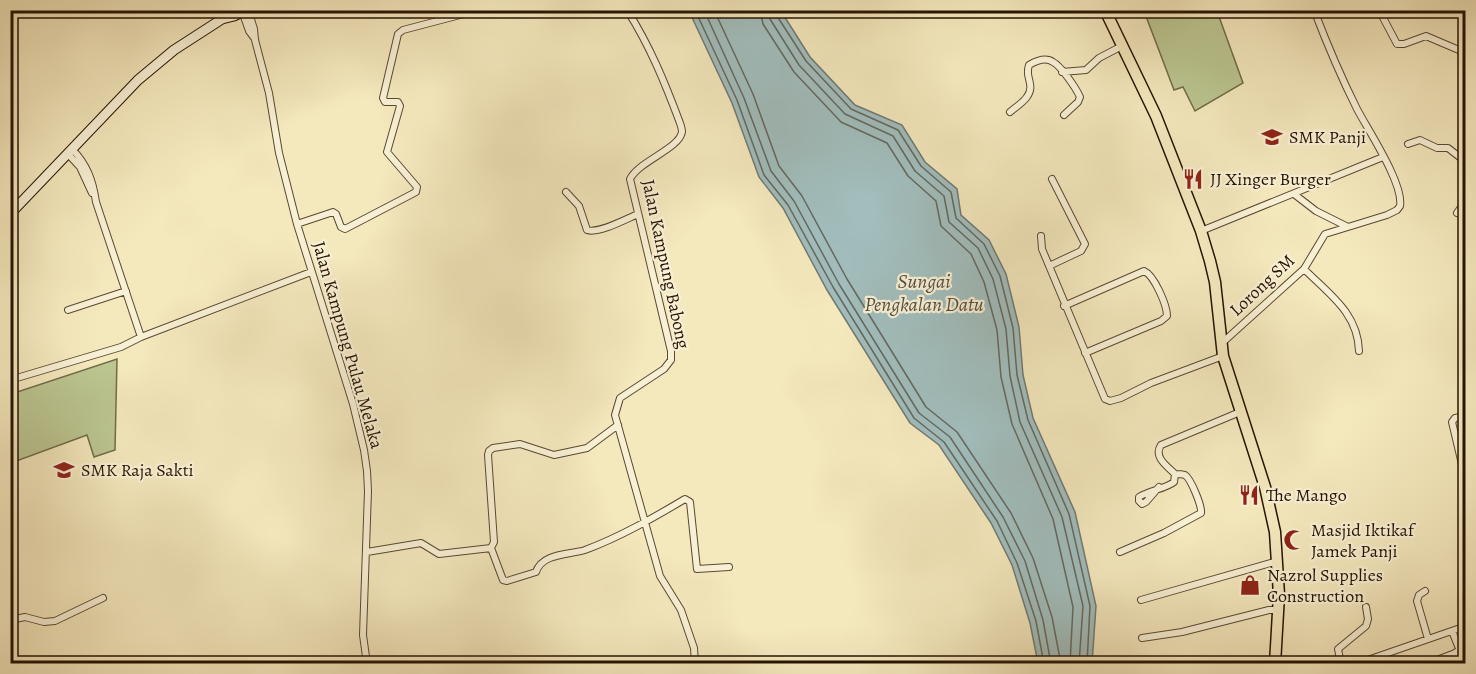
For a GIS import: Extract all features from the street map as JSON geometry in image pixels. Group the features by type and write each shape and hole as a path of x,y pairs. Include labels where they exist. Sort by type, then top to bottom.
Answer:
{"main road":[{"path":"10,214 125,92 174,50 231,10"},
{"path":"1105,10 1156,116 1201,231 1215,282 1223,356 1270,505 1278,561 1275,663"},
{"path":"221,19 245,11"}],"street":[{"path":"297,224 333,213 336,214 341,227 345,229 416,192 417,187 387,152 400,106 398,102 385,102 383,98 398,34 403,30 479,10"},
{"path":"519,10 527,13 532,10"},
{"name":"Jalan Kampung Babong","path":"627,10 645,38 658,65 682,133 676,143 634,171 630,179 671,351 671,360 664,369 620,398 615,415 660,576 681,610 694,648 695,663"},
{"path":"1379,10 1394,40 1400,45 1427,36 1466,53"},
{"name":"Jalan Kampung Pulau Melaka","path":"245,11 269,93 279,153 297,224 353,404 368,471 363,635 367,663"},
{"path":"1201,231 1383,157 1344,82 1317,11"},
{"path":"1062,72 1086,70 1099,58 1122,46"},
{"path":"1010,112 1029,93 1030,84 1027,74 1029,65 1040,60 1049,60 1056,64 1080,97 1078,102 1064,115"},
{"path":"1408,144 1420,140 1437,148 1448,148 1466,162"},
{"path":"70,152 82,160 89,173 141,337"},
{"name":"Lorong SM","path":"1222,344 1304,269 1325,234 1397,210 1400,206 1400,195 1383,157"},
{"path":"1048,266 1081,251 1085,244 1052,180"},
{"path":"566,192 579,206 587,230 591,232 638,214"},
{"path":"1294,194 1316,211 1348,227"},
{"path":"1457,213 1466,200"},
{"path":"1041,236 1042,249 1064,306 1104,397 1110,401 1223,356"},
{"path":"1304,269 1350,316 1357,333 1359,351"},
{"path":"1064,306 1144,271 1151,275 1166,306 1167,316 1161,321 1085,353"},
{"path":"10,380 121,347 141,337 311,272"},
{"path":"68,310 126,291"},
{"path":"1120,552 1164,533 1201,513 1201,505 1186,477 1175,474 1164,465 1158,450 1161,445 1240,412"},
{"path":"1466,416 1455,418 1452,422 1466,481"},
{"path":"618,425 587,448 554,455 520,444 493,448 489,451 494,542 491,548 503,580 507,581 536,572 538,566 555,556 584,550 645,523 686,499 690,501 697,569 729,567"},
{"path":"1159,488 1174,482 1175,474"},
{"path":"367,552 419,543 423,543 439,554 491,548"},
{"path":"1141,600 1278,561"},
{"path":"1425,591 1419,595 1417,601 1428,639"},
{"path":"10,620 25,617 44,622 55,621 103,598"},
{"path":"1341,663 1338,649 1366,626 1368,619 1366,607"},
{"path":"1142,638 1182,632 1269,610 1278,610"},
{"path":"1356,663 1466,626"},
{"path":"1452,631 1461,651 1460,663"},
{"path":"1426,663 1461,651"}],"green space":[{"path":"1144,11 1217,11 1243,83 1195,111 1183,87 1174,90"},
{"path":"117,359 115,450 94,457 87,435 11,463 11,394"}],"water":[{"name":"Sungai Pengkalan Datu","path":"689,11 781,11 810,57 855,105 902,125 925,162 957,189 961,215 989,240 1006,274 1019,327 1023,375 1033,418 1075,512 1096,606 1092,663 1038,663 1030,623 1012,565 991,523 939,445 910,423 827,290 783,208 759,177 732,103"}],"place":[{"name":"SMK Panji","path":"1272,137"},
{"name":"JJ Xinger Burger","path":"1193,179"},
{"name":"SMK Raja Sakti","path":"64,470"},
{"name":"The Mango","path":"1249,495"},
{"name":"Masjid Iktikaf Jamek Panji","path":"1294,540"},
{"name":"Nazrol Supplies Construction","path":"1250,585"}]}
